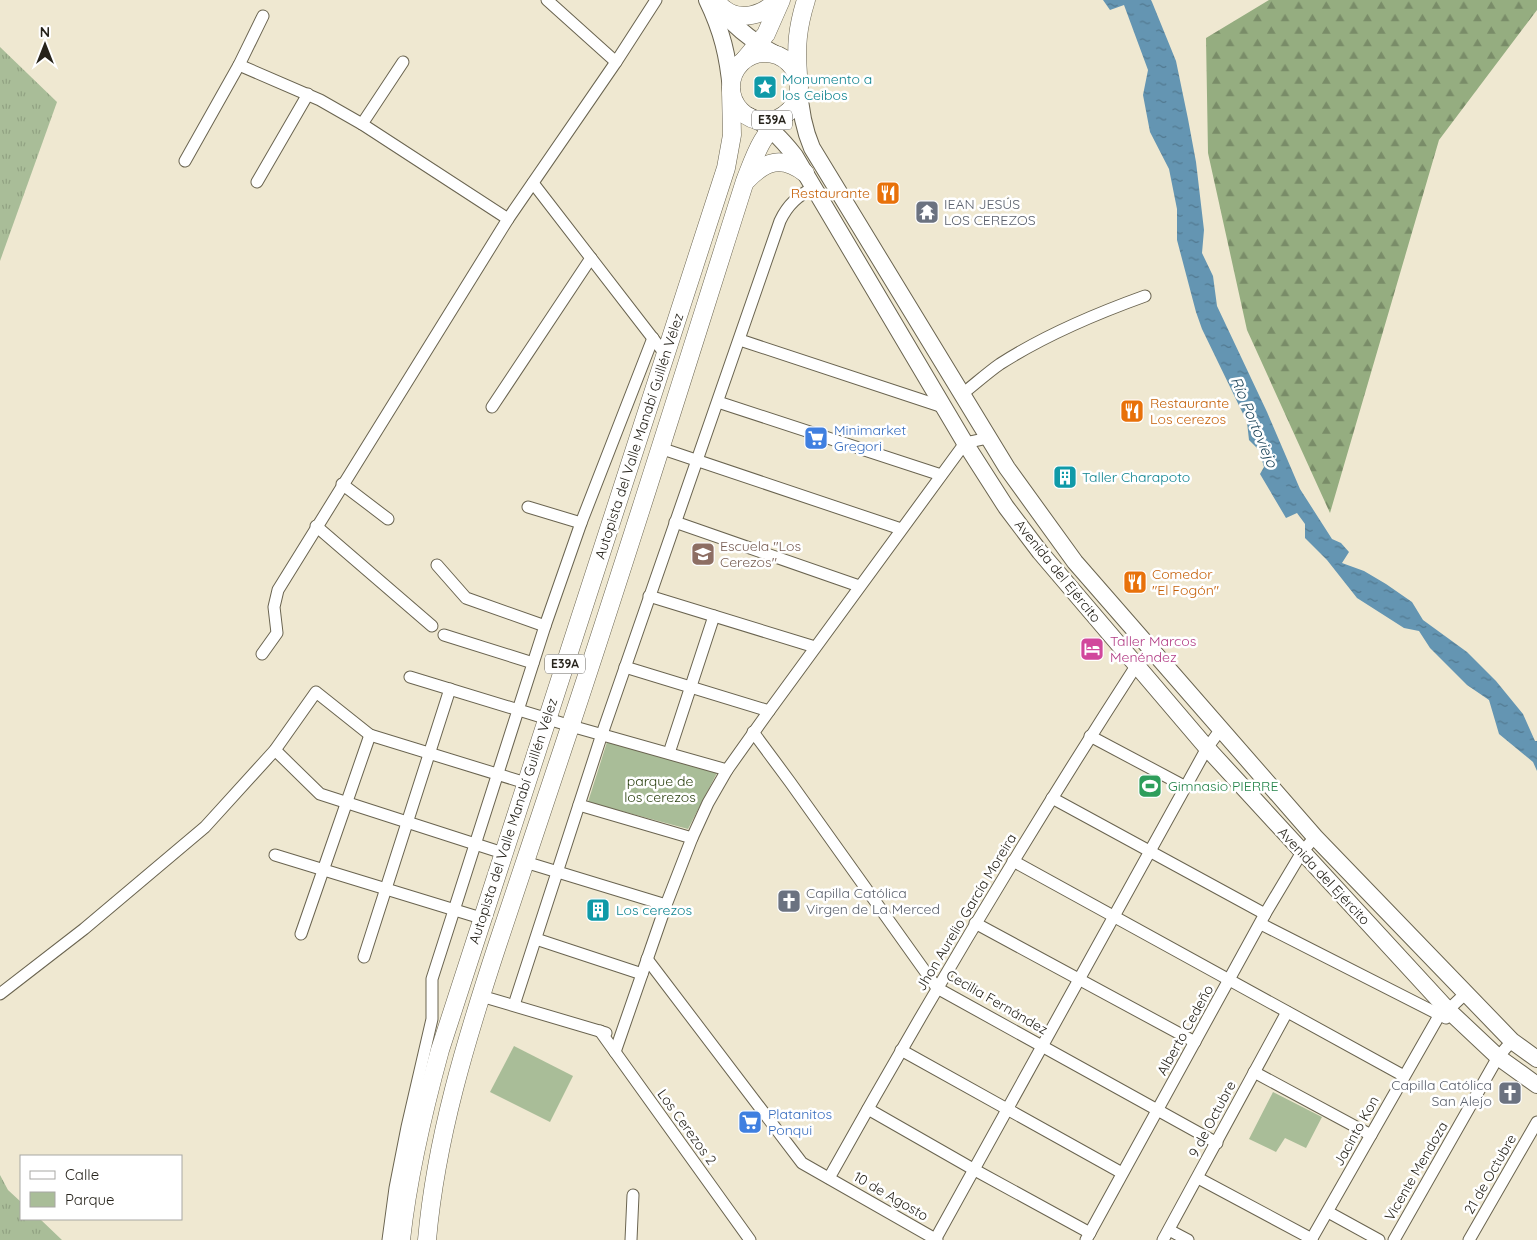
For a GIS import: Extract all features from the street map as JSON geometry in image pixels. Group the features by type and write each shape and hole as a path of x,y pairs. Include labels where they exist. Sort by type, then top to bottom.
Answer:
{"main road":[{"path":"707,0 724,40 729,63 731,90"},
{"path":"711,0 733,24 758,44 787,61 793,68 799,86"},
{"path":"716,0 725,10 745,15 755,15 765,11 776,0"},
{"name":"E39A","path":"781,0 767,31 739,65 732,81 731,90 734,101 740,110 749,116 765,121 781,117 788,112 798,95 796,46 799,24 806,0"},
{"path":"739,65 744,60 758,54 765,53 779,56"},
{"name":"Avenida del Ejército","path":"799,86 800,111 812,148 988,438 1075,562 1316,837 1512,1041 1537,1060"},
{"name":"Autopista del Valle Manabí Guillén Vélez","path":"402,1240 409,1184 427,1096 440,1050 481,918 726,168 732,128 731,90"},
{"name":"Autopista del Valle Manabí Guillén Vélez","path":"427,1240 435,1171 442,1137 457,1076 481,996 571,726 745,181 758,148 770,128 788,112"},
{"name":"Avenida del Ejército","path":"749,116 770,128 787,146 810,180 965,443 1006,507 1067,585 1208,748 1444,1012 1473,1033 1498,1057 1537,1085"},
{"path":"745,181 758,168 774,162 791,165 810,180"},
{"path":"1006,507 1025,493"}],"street":[{"path":"547,0 616,62"},
{"path":"262,654 276,633 274,607 278,590 316,526 508,219 616,62 656,0"},
{"path":"184,161 240,65 263,16"},
{"path":"362,124 403,62"},
{"path":"240,65 308,94 362,124 508,219"},
{"path":"257,182 308,94"},
{"path":"514,1006 602,734 785,210 810,180"},
{"path":"533,183 665,354"},
{"path":"492,407 591,258"},
{"path":"961,395 999,365 1045,338 1100,312 1145,296"},
{"path":"388,1240 403,1144 432,1019 432,979 545,626 581,523 653,338"},
{"path":"740,340 943,406"},
{"path":"718,402 941,475"},
{"path":"615,1052 666,905 700,818 728,770 768,711 965,443 988,438"},
{"path":"660,448 901,529"},
{"path":"342,484 388,519"},
{"path":"528,507 581,523"},
{"path":"675,522 859,586"},
{"path":"316,526 432,626"},
{"path":"437,565 466,598 545,626"},
{"path":"649,596 816,647"},
{"path":"668,753 714,616"},
{"path":"444,634 533,663"},
{"name":"Jhon Aurelio García Moreira","path":"830,1178 901,1050 975,923 1090,736 1136,666"},
{"path":"625,667 768,711"},
{"path":"410,677 571,726 728,770"},
{"path":"364,957 450,689"},
{"path":"0,994 84,929 205,827 275,750 316,692 370,735 526,783"},
{"path":"936,1240 973,1169 1078,980 1208,748 1221,729"},
{"name":"Cecilia Fernández","path":"753,732 937,988 1217,1143"},
{"path":"301,934 370,735"},
{"path":"1090,736 1186,787"},
{"path":"275,750 320,794 503,853"},
{"path":"1052,798 1151,851 1263,919 1444,1012"},
{"path":"579,805 692,838"},
{"name":"Alberto Cedeño","path":"1088,1236 1263,919 1302,852 1316,837"},
{"path":"275,855 481,918"},
{"path":"1013,861 1404,1076"},
{"path":"525,862 666,905"},
{"path":"975,923 1195,1042"},
{"path":"536,939 642,974"},
{"name":"10 de Agosto","path":"648,959 802,1163 936,1240"},
{"name":"Jacinto Kon","path":"1311,1240 1404,1076 1444,1012 1466,993"},
{"path":"481,996 619,1037"},
{"name":"9 de Octubre","path":"1166,1235 1287,1012"},
{"name":"Los Cerezos 2","path":"600,1031 750,1240"},
{"name":"Vicente Mendoza","path":"1394,1240 1498,1057 1512,1041"},
{"path":"901,1050 1122,1173"},
{"path":"1254,1072 1371,1135"},
{"path":"868,1109 1088,1236"},
{"name":"21 de Octubre","path":"1469,1240 1537,1122"},
{"path":"1198,1178 1311,1240"},
{"path":"632,1240 633,1195"},
{"path":"1328,1212 1379,1240"},
{"path":"1166,1235 1188,1240"}],"green space":[{"path":"1269,0 1537,0 1537,10 1439,140 1330,513 1247,330 1208,153 1206,38"},
{"path":"0,47 57,102 0,261"},
{"name":"parque de los cerezos","path":"607,742 718,771 688,829 588,802"},
{"path":"514,1046 573,1076 550,1122 490,1092"},
{"path":"1273,1092 1322,1117 1306,1148 1285,1138 1276,1152 1249,1139"},
{"path":"0,1175 8,1190 20,1201 20,1220 41,1220 62,1240 0,1240"}],"water":[{"name":"Río Portoviejo","path":"1103,0 1151,0 1176,61 1196,162 1204,230 1202,253 1213,276 1217,306 1267,412 1300,489 1332,539 1341,543 1349,552 1342,563 1364,571 1412,602 1423,620 1467,652 1496,681 1523,714 1535,741 1537,741 1537,771 1533,762 1499,734 1489,700 1467,685 1430,648 1419,631 1404,628 1357,598 1327,560 1305,538 1305,524 1297,513 1286,518 1260,474 1264,467 1259,450 1249,440 1247,422 1202,329 1196,312 1177,240 1177,209 1169,169 1150,132 1143,95 1148,70 1124,5 1110,10"}],"place":[{"name":"Monumento a los Ceibos","path":"765,87"},
{"name":"Restaurante","path":"888,193"},
{"name":"IEAN JESÚS LOS CEREZOS","path":"927,212"},
{"name":"Restaurante Los cerezos","path":"1132,411"},
{"name":"Minimarket Gregori","path":"816,438"},
{"name":"Taller Charapoto","path":"1065,477"},
{"name":"Escuela \"Los Cerezos\"","path":"703,554"},
{"name":"Comedor \"El Fogón\"","path":"1135,582"},
{"name":"Taller Marcos Menéndez","path":"1092,649"},
{"name":"Gimnasio PIERRE","path":"1150,786"},
{"name":"Capilla Católica Virgen de La Merced","path":"789,901"},
{"name":"Los cerezos","path":"598,910"},
{"name":"Capilla Católica San Alejo","path":"1510,1093"},
{"name":"Platanitos Ponqui","path":"750,1122"}]}
